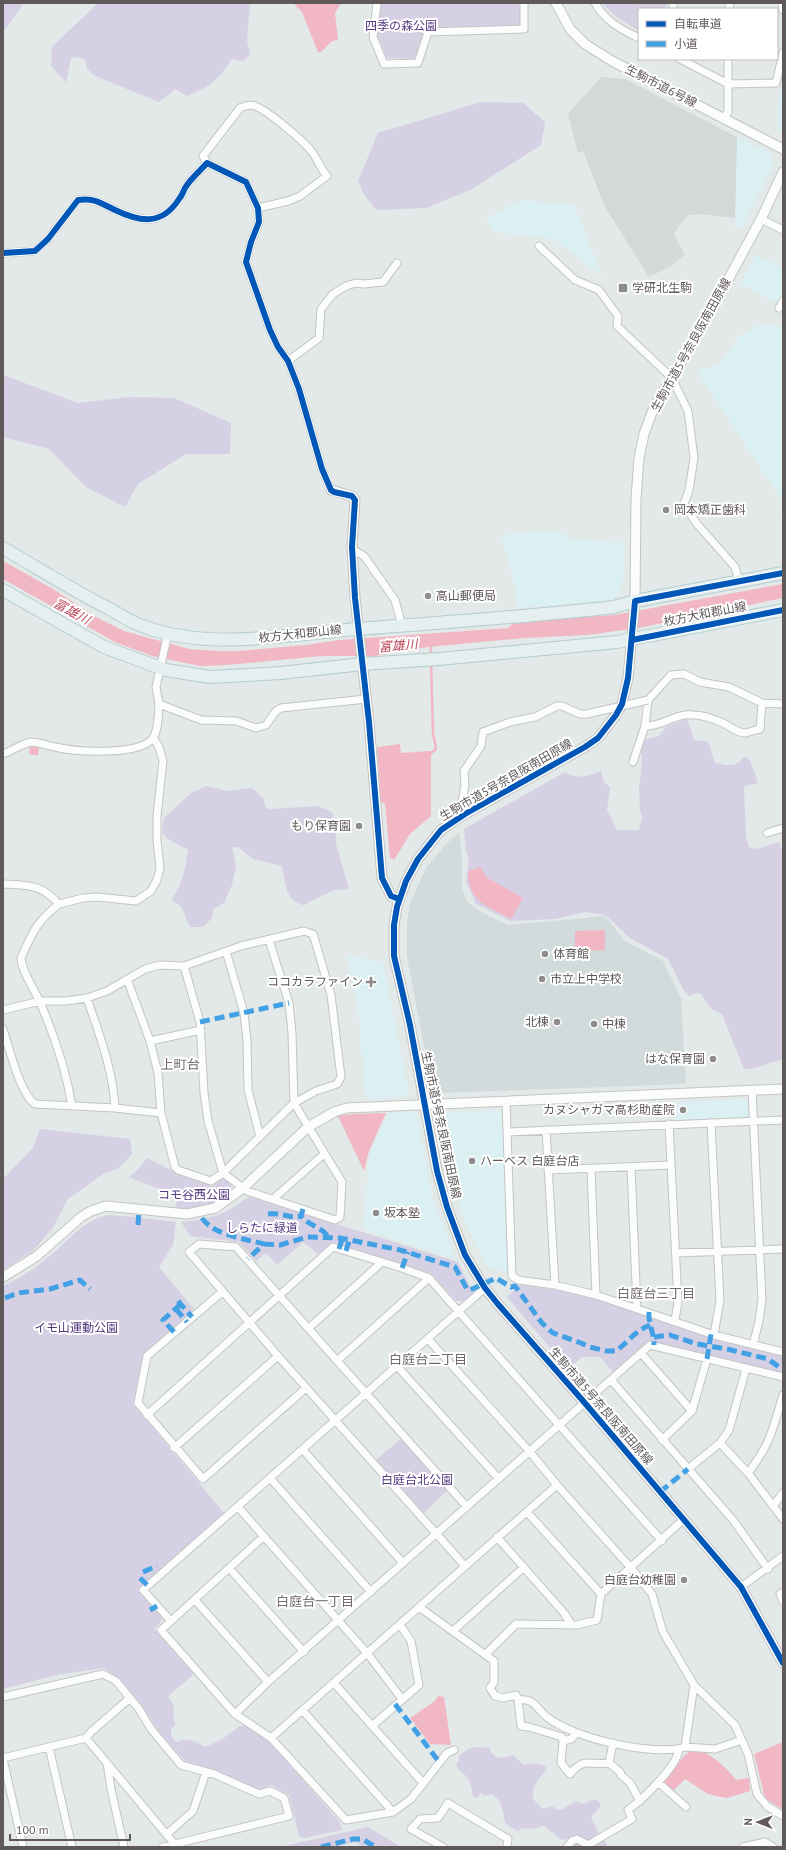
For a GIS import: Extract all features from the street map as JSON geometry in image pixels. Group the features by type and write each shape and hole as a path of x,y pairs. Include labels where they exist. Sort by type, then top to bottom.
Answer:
{"main road":[{"name":"枚方大和郡山線","path":"3,548 144,627 168,633 210,640 234,640 358,628 402,626 614,607 635,601 783,573"},
{"name":"枚方大和郡山線","path":"3,590 104,647 166,670 210,677 281,673 362,664 439,659 617,642 783,610"}],"street":[{"path":"377,3 373,37 384,64 418,63 428,32 524,29 524,3"},
{"name":"生駒市道6号線","path":"556,3 570,29 585,44 612,61 783,149"},
{"path":"595,3 601,13 615,25 638,37"},
{"path":"782,3 783,10"},
{"path":"682,60 728,84 776,83 783,53"},
{"path":"724,118 728,112 728,60"},
{"path":"258,208 288,201 300,196 327,176 313,153 291,131 266,112 254,106 248,105 240,108 203,156 207,163 246,182 258,208 259,222 251,242 246,262 270,330 278,347 288,361 299,389 322,469 331,490 352,496 355,500 352,549 382,878 391,896 399,899"},
{"path":"3,253 34,251 48,239 78,200 90,198 129,217 152,220 159,218 173,207 185,188 207,163"},
{"name":"生駒市道5号奈良阪南田原線","path":"783,172 761,219 709,315 654,407 644,434 639,458 636,499 635,601 632,640 628,678 622,704 616,715 598,738 573,754 465,814 441,830 430,842 415,864 399,899 394,925 394,956 410,1025 437,1171 447,1207 465,1255 485,1288 518,1328 584,1402 741,1587 783,1663"},
{"path":"761,219 783,230"},
{"path":"539,246 575,280 599,290 618,316 617,326 672,378 688,411 694,458 689,490 684,504 697,524 735,567 739,581"},
{"path":"288,361 319,338 321,309 333,294 356,282 364,284 383,282 397,262"},
{"path":"779,308 783,301"},
{"path":"352,549 364,556 395,600 402,626"},
{"path":"3,754 30,742 37,742 56,748 108,752 141,747 153,738 158,719 159,704 156,687 168,633"},
{"path":"465,814 462,802 464,771 481,746 483,732 510,722 535,717 557,706 562,706 580,714 587,714 648,700 671,675 684,674 700,682 729,686 762,703 783,704"},
{"path":"159,704 201,720 236,721 256,728 266,725 276,711 281,708 366,699"},
{"path":"633,762 645,726 648,700"},
{"path":"645,726 653,727 673,718 687,714 723,723 738,732 745,733 760,729 762,703"},
{"path":"72,1106 68,1084 61,1060 40,1001 21,958 43,916 59,904 83,898 97,897 136,901 151,891 157,880 160,868 157,841 157,816 163,761 159,747 153,738"},
{"path":"767,833 783,828"},
{"path":"3,884 27,885 45,891 59,904"},
{"path":"3,1010 40,1001 66,1001 87,998 107,991 127,979 145,969 160,965 184,966 226,951 304,931 313,934 331,995 341,1077 337,1084 316,1091 294,1103 223,1173 211,1181 178,1170 175,1167 161,1113 158,1072 150,1041 127,979"},
{"path":"184,966 195,1002 201,1030 204,1093 208,1121 223,1173 247,1191 334,1220 340,1217 342,1182 294,1103 292,1032 289,1004 270,940"},
{"path":"226,951 244,1014 247,1041 248,1090 260,1137"},
{"path":"87,998 108,1061 112,1078 115,1108"},
{"path":"3,1029 23,1089 30,1101 42,1105 115,1108 161,1113"},
{"path":"150,1041 201,1030"},
{"path":"3,1277 37,1256 80,1217 91,1210 106,1206 187,1214 215,1208 243,1188 308,1127 334,1112 347,1108 783,1089"},
{"path":"752,1090 762,1299 759,1321 753,1345"},
{"path":"506,1101 512,1276 518,1280 555,1285 596,1295 675,1320 714,1335 783,1352"},
{"path":"507,1132 783,1120"},
{"path":"711,1123 720,1300 714,1335"},
{"path":"669,1124 678,1302 675,1320"},
{"path":"546,1130 555,1285"},
{"path":"273,1199 324,1154"},
{"path":"548,1170 671,1165"},
{"path":"632,1167 638,1308"},
{"path":"591,1169 596,1295"},
{"path":"465,1566 335,1421 189,1252 199,1244 236,1247 467,1507"},
{"path":"147,1415 333,1247 430,1278 662,1541"},
{"path":"676,1253 783,1249"},
{"path":"309,1328 382,1262"},
{"path":"338,1360 430,1278"},
{"path":"171,1621 143,1590 428,1339 458,1310 485,1288"},
{"path":"222,1292 147,1356 138,1403 174,1448 202,1479 306,1388"},
{"path":"428,1339 530,1452 652,1594 662,1632 694,1685 735,1725 748,1754 757,1794 767,1806 783,1816"},
{"path":"235,1714 268,1682 304,1652 650,1345 783,1377"},
{"path":"641,1353 692,1411"},
{"path":"174,1448 278,1356"},
{"path":"662,1440 692,1411 707,1359"},
{"path":"397,1366 499,1479"},
{"path":"688,1469 720,1443 730,1430 746,1369"},
{"path":"611,1380 733,1520 768,1569"},
{"path":"748,1473 762,1454 771,1437 783,1395"},
{"path":"720,1443 748,1473 783,1519"},
{"path":"303,1450 403,1563"},
{"path":"270,1478 371,1592"},
{"path":"271,1738 557,1485"},
{"path":"773,1506 783,1493"},
{"path":"238,1507 366,1653 402,1699"},
{"path":"527,1512 601,1594"},
{"path":"486,1654 516,1624 578,1624 598,1620 601,1594 662,1541 684,1519"},
{"path":"263,1536 230,1569 161,1630 235,1714 271,1738 346,1820 393,1812 411,1799 447,1753 454,1750"},
{"path":"497,1537 564,1613 571,1624"},
{"path":"741,1587 768,1569 783,1556"},
{"path":"452,1631 524,1567"},
{"path":"230,1569 304,1652"},
{"path":"783,1592 780,1594 783,1600"},
{"path":"195,1600 268,1682"},
{"path":"419,1607 494,1660 494,1682 490,1688 495,1696 503,1698 516,1695 522,1726 562,1737 561,1763 570,1774 578,1764 585,1762 603,1764 609,1763 630,1783 640,1801"},
{"path":"372,1726 419,1685 411,1641 400,1625"},
{"path":"3,1697 103,1674 116,1681 140,1709 151,1729 181,1765 206,1772 259,1794 270,1791 284,1798 289,1816 176,1846 163,1847"},
{"path":"334,1682 423,1782"},
{"path":"567,1847 572,1840 576,1838 588,1844 632,1819 628,1810 651,1792 678,1756 682,1748 694,1685"},
{"path":"22,1847 3,1758 86,1738 130,1698"},
{"path":"518,1700 526,1699 534,1702 547,1718 587,1738 613,1743 654,1750 682,1748 715,1749 742,1740"},
{"path":"303,1711 393,1812"},
{"path":"563,1741 571,1739 577,1733"},
{"path":"86,1738 176,1846"},
{"path":"609,1763 613,1743"},
{"path":"49,1747 72,1847"},
{"path":"106,1762 124,1847"},
{"path":"167,1834 193,1811 206,1772"},
{"path":"658,1782 686,1807"},
{"path":"443,1847 411,1829 420,1819 438,1818 448,1803 508,1839 507,1847"},
{"path":"743,1847 765,1842 773,1847"}],"shaded area":[{"path":"601,77 625,79 737,137 735,218 700,214 688,215 678,227 674,235 685,254 671,266 649,277 604,205 583,151 578,153 568,114"},
{"path":"783,78 783,132 777,129 779,125 777,123"},
{"path":"737,137 770,153 774,163 742,228 735,228"},
{"path":"520,200 574,205 602,276 554,239 494,232 486,219"},
{"path":"756,255 783,268 783,294 777,304 741,283"},
{"path":"760,324 783,327 783,502 697,371 718,365 739,337"},
{"path":"552,531 567,535 572,539 625,543 622,589 613,600 517,608 515,587 502,537 510,534"},
{"name":"市立上中学校","path":"459,833 462,858 462,888 467,902 485,914 508,925 605,916 625,941 663,961 681,998 686,1084 440,1093 438,1087 432,1087 407,957 407,924 410,903 426,868 446,844"},
{"path":"347,956 383,962 409,1093 406,1097 365,1099 359,1017"},
{"path":"742,1099 749,1101 750,1113 745,1118 675,1120 675,1103"},
{"path":"497,1110 503,1113 509,1273 487,1266 468,1228 456,1197 439,1119 445,1112"},
{"path":"412,1111 417,1115 433,1199 456,1259 363,1229 370,1152 389,1112"}],"green space":[{"path":"3,3 24,3 4,31 3,31"},
{"path":"98,3 250,3 247,40 250,54 244,61 232,59 222,73 208,86 187,96 175,89 159,102 95,76 87,69 86,61 80,57 71,58 66,82 51,66 52,47"},
{"name":"四季の森公園","path":"380,3 520,3 520,26 424,29 418,56 415,59 387,58 377,34"},
{"path":"602,3 667,3 666,8 638,8 638,30 615,16"},
{"path":"481,102 523,103 545,122 541,145 472,189 426,208 376,210 364,194 358,181 378,133"},
{"path":"3,375 78,403 130,397 174,398 231,423 230,454 186,454 138,484 125,507 86,487 49,449 3,437"},
{"path":"687,719 694,740 708,742 715,763 734,765 743,757 749,758 758,783 744,786 746,838 749,847 757,849 779,842 783,853 783,1059 751,1069 744,1069 722,1014 711,1009 700,993 689,996 684,991 668,959 630,938 605,915 585,912 556,919 510,921 476,904 466,881 469,859 466,851 464,829 565,772 578,777 587,776 601,771 604,782 610,787 607,810 617,830 639,830 642,818 639,788 642,765 641,741 659,736 666,727"},
{"path":"207,786 227,791 252,788 263,798 266,808 318,806 332,812 336,825 336,844 349,889 334,890 303,905 297,903 289,895 285,884 282,866 253,859 238,847 232,847 236,866 232,885 224,903 213,909 212,918 203,927 190,927 181,906 171,900 183,876 188,850 168,839 162,832 164,818 191,793"},
{"path":"40,1129 130,1139 132,1154 119,1168 103,1174 68,1199 52,1229 34,1250 3,1270 3,1179 33,1148"},
{"name":"コモ谷西公園","path":"147,1158 179,1174 213,1186 220,1178 226,1177 231,1184 232,1192 212,1204 199,1208 175,1210 178,1194 151,1186 129,1177 138,1170"},
{"name":"しらたに緑道","path":"250,1197 458,1262 473,1293 463,1301 456,1301 432,1274 333,1242 318,1254 303,1242 277,1265 266,1253 256,1261 239,1242 190,1236 181,1222 220,1214"},
{"name":"イモ山運動公園","path":"109,1215 176,1222 173,1245 159,1267 194,1309 144,1354 133,1404 224,1513 138,1589 162,1616 161,1622 154,1629 193,1673 192,1676 168,1696 174,1706 173,1712 175,1725 171,1729 171,1735 176,1742 191,1740 205,1747 221,1740 240,1726 246,1726 268,1740 338,1820 342,1830 305,1838 299,1836 289,1795 271,1785 259,1790 220,1772 185,1761 161,1734 141,1705 118,1677 103,1668 57,1675 3,1689 3,1286 22,1276 41,1263 85,1225 100,1217"},
{"path":"519,1285 571,1292 617,1305 714,1339 783,1356 783,1374 649,1341 613,1372 600,1357 582,1357 568,1369 507,1297"},
{"name":"白庭台北公園","path":"402,1438 448,1490 424,1513 376,1460"},
{"path":"475,1747 489,1747 495,1756 502,1758 513,1755 524,1765 536,1764 547,1768 536,1783 533,1791 534,1800 543,1809 552,1806 557,1810 563,1809 576,1801 586,1803 593,1799 598,1801 601,1806 591,1817 599,1834 587,1841 580,1837 562,1840 544,1826 531,1829 523,1828 517,1831 505,1823 502,1806 498,1800 491,1794 485,1796 481,1793 478,1798 473,1797 469,1780 456,1765 459,1761 459,1756 468,1749"},
{"path":"368,1827 401,1847 363,1847 355,1842 335,1847 280,1847"},
{"path":"603,1838 608,1847 588,1847"},
{"path":"576,1841 588,1847 569,1847"}],"water":[{"path":"293,3 341,3 335,13 338,40 332,41 321,52 318,52 302,12"},
{"name":"富雄川","path":"3,561 53,589 96,617 124,631 189,649 216,651 238,651 306,645 339,640 508,628 515,621 614,615 783,584 783,598 638,628 587,635 524,638 427,647 375,656 321,656 227,665 200,666 152,656 115,642 3,579"},
{"path":"400,744 401,753 431,751 431,816 410,834 394,860 390,858 385,803 381,803 377,747"},
{"path":"30,747 39,747 38,755 31,755 29,753"},
{"path":"481,867 486,877 523,898 511,919 480,902 471,890 468,871"},
{"path":"605,930 605,950 575,951 575,931"},
{"path":"386,1113 369,1151 364,1171 338,1116"},
{"path":"438,1696 444,1697 451,1745 430,1744 410,1718 435,1701"},
{"path":"783,1742 783,1810 765,1798 754,1754"},
{"path":"694,1748 718,1761 736,1780 749,1778 750,1791 727,1798 708,1794 685,1779 673,1791 662,1783 685,1755"}],"waterway":[{"path":"431,645 431,656"},
{"path":"431,663 433,733 436,749 431,753"}],"railway":[{"path":"559,115 584,196 630,295 653,334 783,524"}],"marked path":[{"path":"200,1022 289,1003"},
{"path":"303,1209 301,1216 323,1231 328,1237"},
{"path":"138,1225 139,1210"},
{"path":"268,1214 293,1217 301,1216"},
{"path":"202,1218 214,1229 230,1236 264,1244 248,1259"},
{"path":"264,1244 280,1245 307,1237 340,1238 400,1250 455,1267 467,1289 470,1290 496,1278 511,1287 515,1286 542,1323 553,1333 589,1347 607,1351 616,1351 636,1333 650,1325"},
{"path":"339,1249 342,1239"},
{"path":"346,1251 349,1241"},
{"path":"402,1268 408,1252"},
{"path":"5,1298 18,1293 50,1289 80,1280 90,1289"},
{"path":"178,1301 192,1317"},
{"path":"174,1332 163,1320 181,1304"},
{"path":"176,1309 187,1322"},
{"path":"649,1312 654,1345"},
{"path":"707,1359 711,1334"},
{"path":"654,1337 670,1335 697,1344 727,1349 768,1359 779,1367 783,1368"},
{"path":"660,1492 688,1469"},
{"path":"143,1572 157,1566"},
{"path":"140,1578 148,1586"},
{"path":"150,1610 157,1606"},
{"path":"395,1704 440,1763"},
{"path":"321,1847 353,1839 362,1839 376,1847"}],"cycle path":[{"path":"3,253 35,251 48,239 78,200 93,200 124,214 142,219 150,219 158,218 172,208 181,197 190,181 207,163 246,182 258,208 259,222 251,242 246,262 270,330 278,347 288,361 299,389 322,469 331,490 352,496 355,500 352,547 355,598 369,722 382,878 391,896 399,899"},
{"path":"783,573 635,601 628,678 622,704 616,715 598,738 585,747 465,814 441,830 418,859 406,881 397,907 394,925 394,956 410,1025 437,1171 447,1207 465,1255 485,1288 497,1303 584,1402 741,1587 783,1663"},
{"path":"632,640 783,610"}],"place":[{"name":"学研北生駒","path":"623,288"},
{"name":"岡本矯正歯科","path":"666,510"},
{"name":"高山郵便局","path":"428,596"},
{"name":"もり保育園","path":"359,826"},
{"name":"体育館","path":"545,954"},
{"name":"市立上中学校","path":"542,979"},
{"name":"ココカラファイン","path":"371,982"},
{"name":"北棟","path":"557,1022"},
{"name":"中棟","path":"594,1024"},
{"name":"はな保育園","path":"713,1059"},
{"name":"カヌシャガマ高杉助産院","path":"683,1110"},
{"name":"ハーベス 白庭台店","path":"472,1161"},
{"name":"坂本塾","path":"376,1213"},
{"name":"白庭台幼稚園","path":"684,1580"}],"district":[{"name":"上町台","path":"180,1064"},
{"name":"白庭台三丁目","path":"656,1293"},
{"name":"白庭台二丁目","path":"428,1359"},
{"name":"白庭台一丁目","path":"315,1601"}]}
